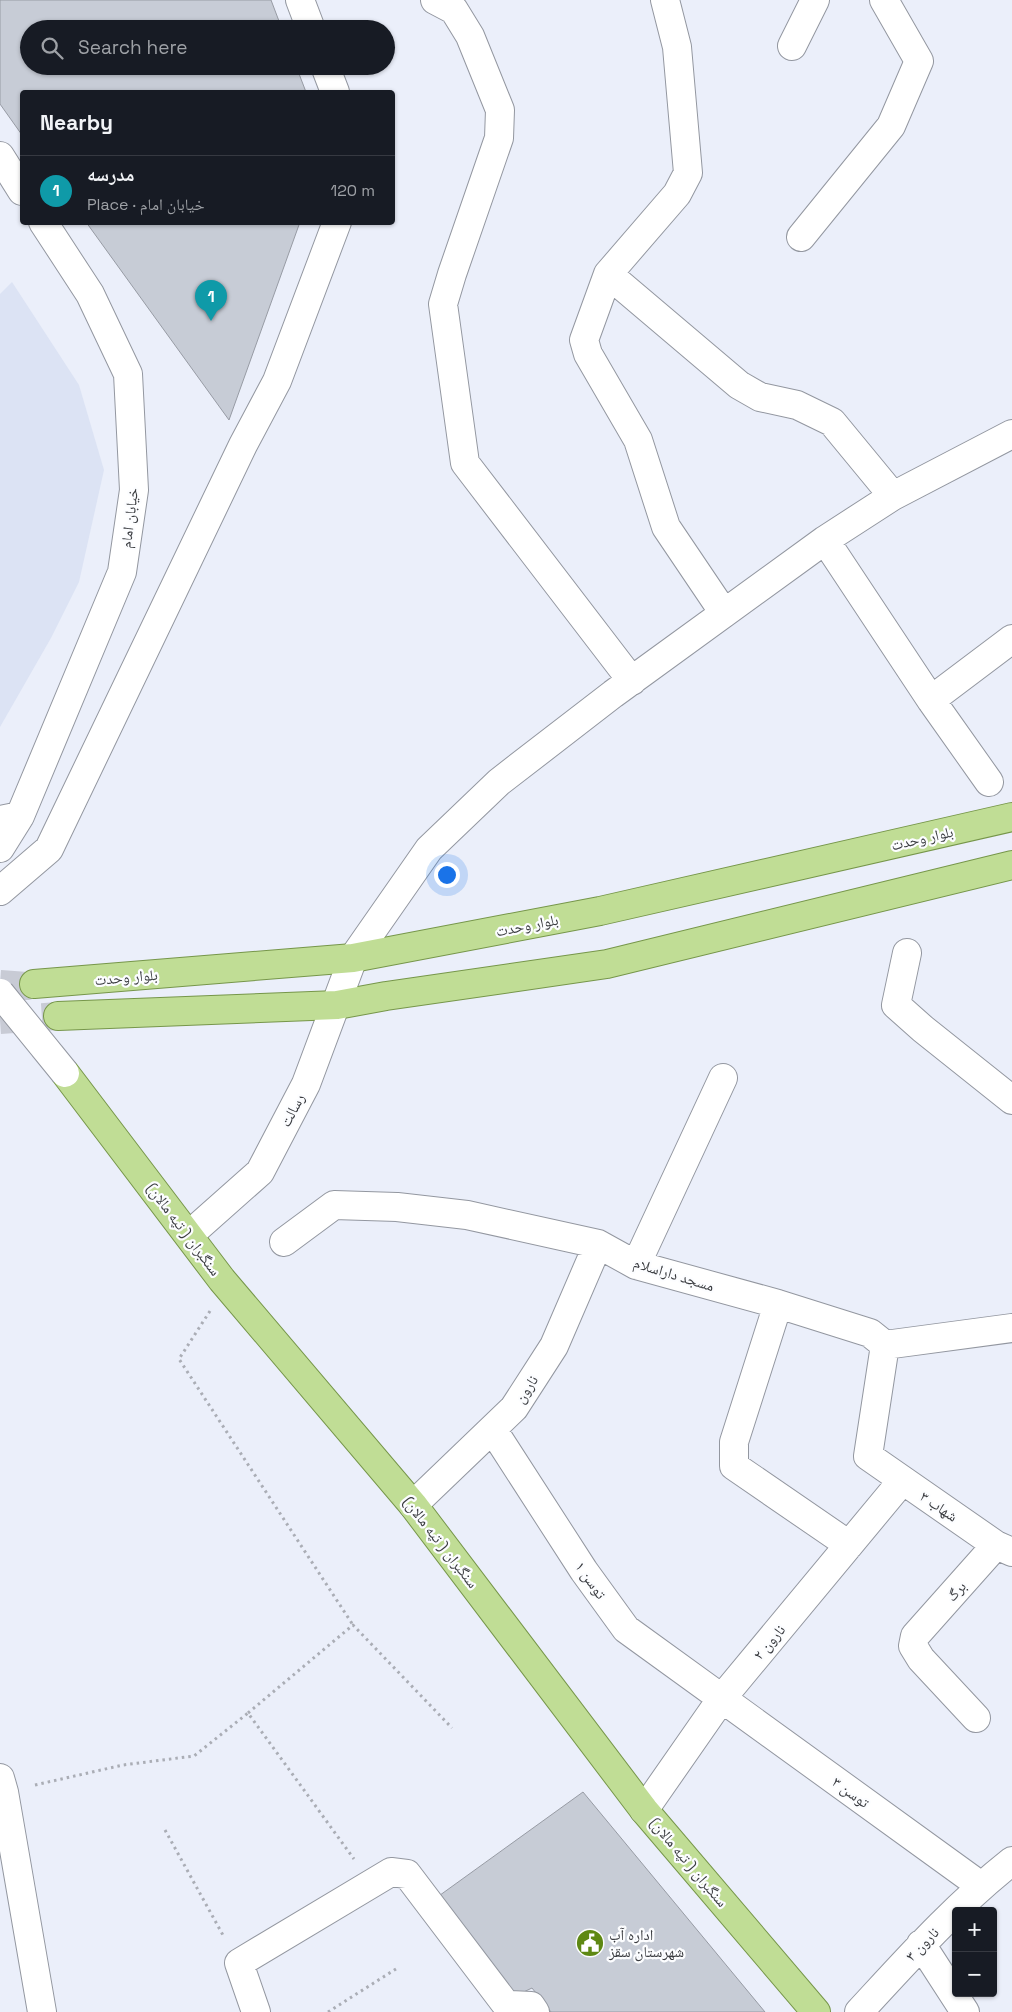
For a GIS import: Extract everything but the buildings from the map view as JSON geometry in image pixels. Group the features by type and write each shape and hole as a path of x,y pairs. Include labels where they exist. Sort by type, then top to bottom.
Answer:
{"main road":[{"name":"بلوار وحدت","path":"34,984 353,958 600,911 1012,817"},
{"path":"58,1016 336,1005 607,964 1012,865"},
{"name":"سنگبران ( تپه مالان)","path":"64,1073 190,1235 222,1280 413,1506 644,1810 816,2012"}],"street":[{"path":"300,0 308,20"},
{"path":"435,0 454,10 470,36 500,110 499,138 443,304 465,463 632,681"},
{"path":"665,0 677,47 688,174 677,194 608,274 584,340 588,354 638,440 666,527 724,613"},
{"path":"792,46 815,0"},
{"path":"801,237 891,126 919,61 884,0"},
{"path":"328,75 334,90"},
{"path":"0,156 20,188"},
{"name":"خیابان امام","path":"0,848 10,818 122,572 134,490 128,374 90,294 45,225"},
{"path":"0,891 49,849 243,445 277,381 336,225"},
{"path":"608,274 739,385 760,397 796,405 832,422 893,496"},
{"name":"رسالت","path":"190,1235 260,1172 306,1084 353,958 429,849 499,782 632,681 825,540 893,496 1012,434"},
{"path":"825,540 931,700 990,782"},
{"path":"931,700 1012,640"},
{"path":"907,953 896,1005 1012,1100"},
{"path":"0,993 64,1073"},
{"path":"636,1265 723,1078"},
{"name":"مسجد داراسلام","path":"284,1242 334,1205 397,1207 467,1215 598,1244 636,1265 778,1304 870,1333 885,1345"},
{"name":"نارون","path":"413,1506 514,1408 554,1346 598,1244"},
{"path":"778,1304 734,1442 734,1466 849,1544"},
{"path":"885,1345 1012,1328"},
{"name":"شهاب ۳","path":"885,1345 868,1456 1004,1549"},
{"name":"توسن ۱","path":"492,1430 584,1571 626,1629 722,1698"},
{"name":"نارون ۲","path":"644,1810 722,1698 902,1481"},
{"name":"برگ","path":"976,1718 921,1659 913,1646 915,1636 1004,1549"},
{"name":"توسن ۳","path":"722,1698 981,1886"},
{"path":"1,1788 42,2012"},
{"name":"نارون ۳","path":"859,2012 921,1944 981,1886 1012,1861"},
{"path":"256,2012 239,1963 391,1872 407,1874 504,2002 510,2005 531,2006 536,2012"},
{"path":"921,1944 965,2012"}],"path":[{"path":"211,1308 180,1359 353,1625 452,1728"},
{"path":"1,1788 123,1765 194,1756 353,1625"},
{"path":"248,1713 372,1884"},
{"path":"165,1830 239,1963"},
{"path":"328,2012 399,1967"}],"shaded area":[{"path":"12,282 79,385 104,470 79,582 51,638 0,727 0,294"}],"tunnel":[{"path":"0,984 27,986 34,984"},
{"path":"0,1020 58,1016"}],"place":[{"name":"مدرسه","path":"211,321"},
{"name":"اداره آب شهرستان سقز","path":"590,1943"}]}
